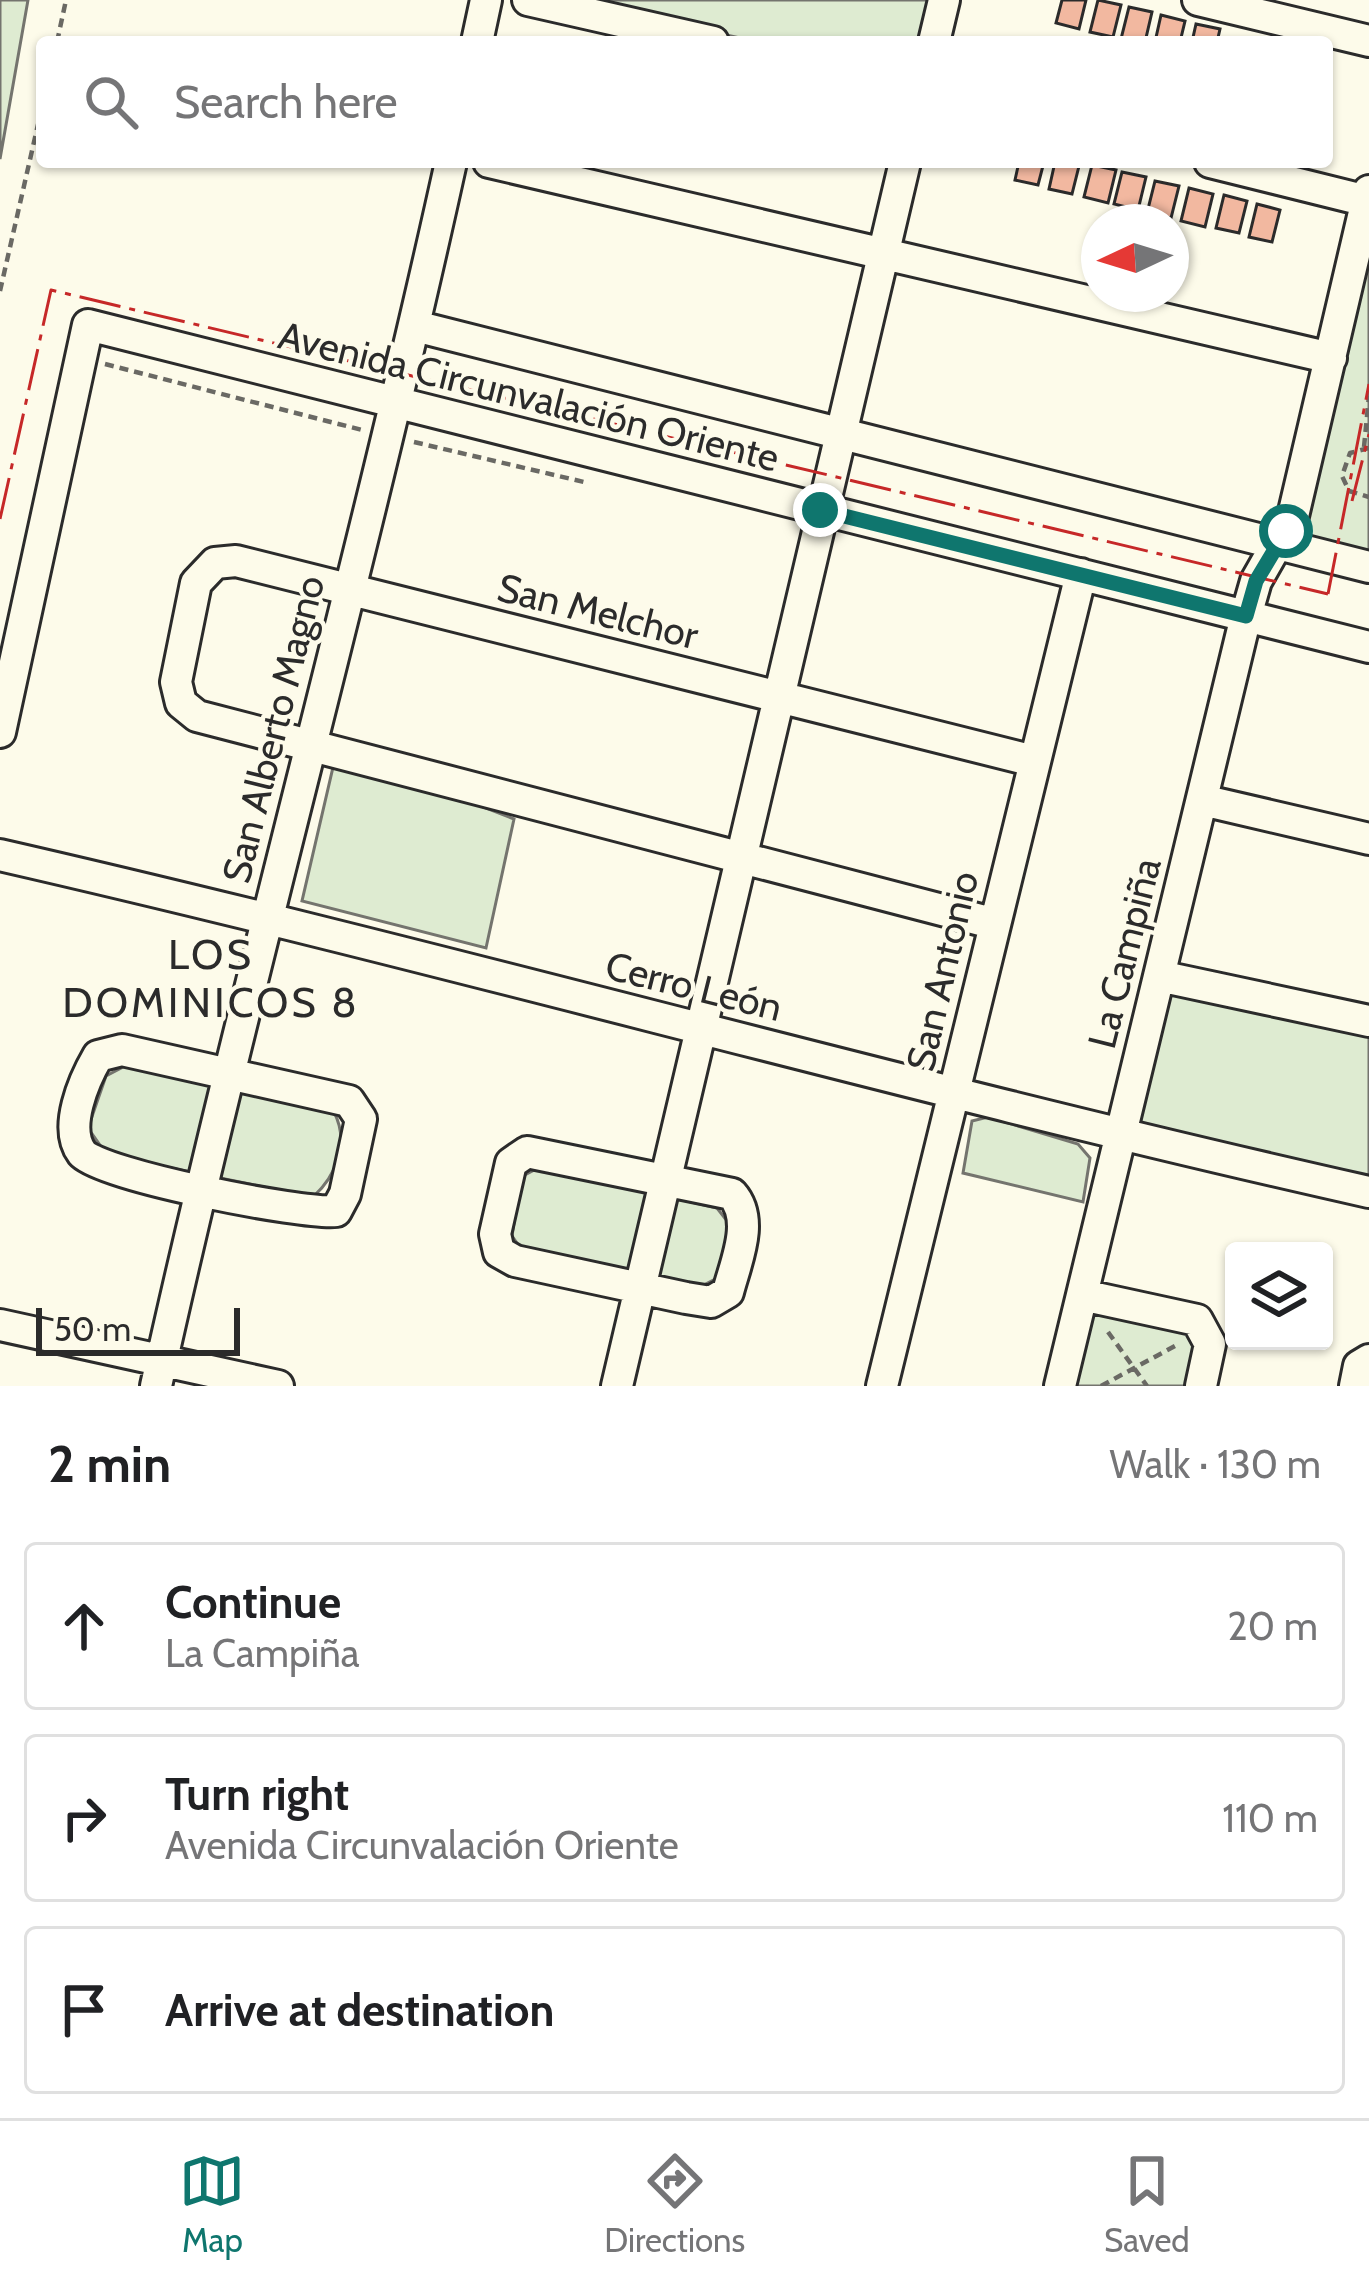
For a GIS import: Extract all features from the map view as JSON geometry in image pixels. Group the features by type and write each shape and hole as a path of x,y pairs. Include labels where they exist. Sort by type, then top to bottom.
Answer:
{"street":[{"path":"478,36 487,0"},
{"path":"528,0 687,36"},
{"path":"935,36 944,0"},
{"path":"1198,0 1369,41"},
{"name":"San Alberto Magno","path":"159,1372 308,744 397,403 450,168"},
{"path":"515,168 1330,358"},
{"path":"617,1386 638,1290 651,1175 699,1028 904,168"},
{"path":"1238,168 1368,196"},
{"name":"La Campiña","path":"1060,1386 1246,616 1256,581 1293,516 1368,196"},
{"name":"Avenida Circunvalación Oriente","path":"0,733 88,325 1369,647"},
{"name":"Avenida Circunvalación Oriente","path":"415,326 1369,567"},
{"name":"San Melchor","path":"308,744 197,716 182,703 176,682 196,583 215,563 236,561 1034,760"},
{"name":"San Antonio","path":"882,1386 992,923 1082,574"},
{"path":"308,744 992,923"},
{"path":"1202,800 1369,839"},
{"name":"Cerro León","path":"0,855 268,916 1120,1136 1369,1192"},
{"path":"1159,976 1369,1021"},
{"path":"122,1049 230,1072 349,1101 361,1119 345,1194 336,1210 315,1214 202,1190 106,1167 84,1155 73,1133 98,1056 122,1049"},
{"path":"527,1152 651,1175 732,1193 742,1204 743,1232 728,1292 711,1302 515,1261 499,1252 495,1234 511,1163 527,1152"},
{"path":"1082,1295 1196,1320 1210,1344 1202,1386"},
{"path":"0,1324 159,1372 278,1386"},
{"path":"1355,1386 1359,1366 1369,1360"}],"path":[{"path":"58,36 67,0"},
{"path":"0,291 36,132"},
{"path":"1369,396 1366,447 1345,460 1342,476 1349,491 1369,497"},
{"path":"1082,1295 1148,1386"},
{"path":"1101,1386 1204,1332"}],"green space":[{"path":"0,0 28,0 0,159"},
{"path":"568,0 932,0 923,36 731,36"},
{"path":"1369,242 1369,551 1301,536"},
{"path":"337,750 514,819 486,948 302,901"},
{"path":"1169,989 1369,1032 1369,1185 1134,1129"},
{"path":"127,1065 334,1112 341,1135 334,1169 313,1197 107,1155 88,1128 106,1076"},
{"path":"988,1117 1078,1144 1090,1158 1083,1202 963,1173 972,1121"},
{"path":"540,1167 717,1208 731,1226 721,1276 698,1288 522,1250 512,1236 521,1177"},
{"path":"1093,1303 1191,1325 1202,1346 1193,1386 1074,1386"}],"building":[{"path":"1062,0 1086,0 1079,29 1056,23"},
{"path":"1098,0 1121,5 1113,36 1090,32"},
{"path":"1129,7 1152,12 1146,36 1122,36"},
{"path":"1161,15 1185,21 1181,36 1156,36"},
{"path":"1196,24 1220,29 1218,36 1193,36"},
{"path":"1018,168 1042,168 1038,185 1015,180"},
{"path":"1054,168 1078,168 1072,194 1049,189"},
{"path":"1091,168 1116,170 1108,203 1084,197"},
{"path":"1122,172 1146,177 1139,204 1114,204"},
{"path":"1155,181 1179,186 1174,204 1149,204"},
{"path":"1189,188 1213,194 1205,227 1189,223 1189,204 1185,204"},
{"path":"1224,195 1247,201 1239,233 1216,228"},
{"path":"1257,204 1280,210 1272,242 1249,237"}],"power":[{"path":"0,519 51,290 1328,594"},
{"path":"1328,594 1369,384"},
{"path":"1352,501 1369,434"}],"district":[{"name":"LOS DOMINICOS 8","path":"211,978"}],"route":[{"path":"820,510 1246,616 1256,581 1286,531"}]}
